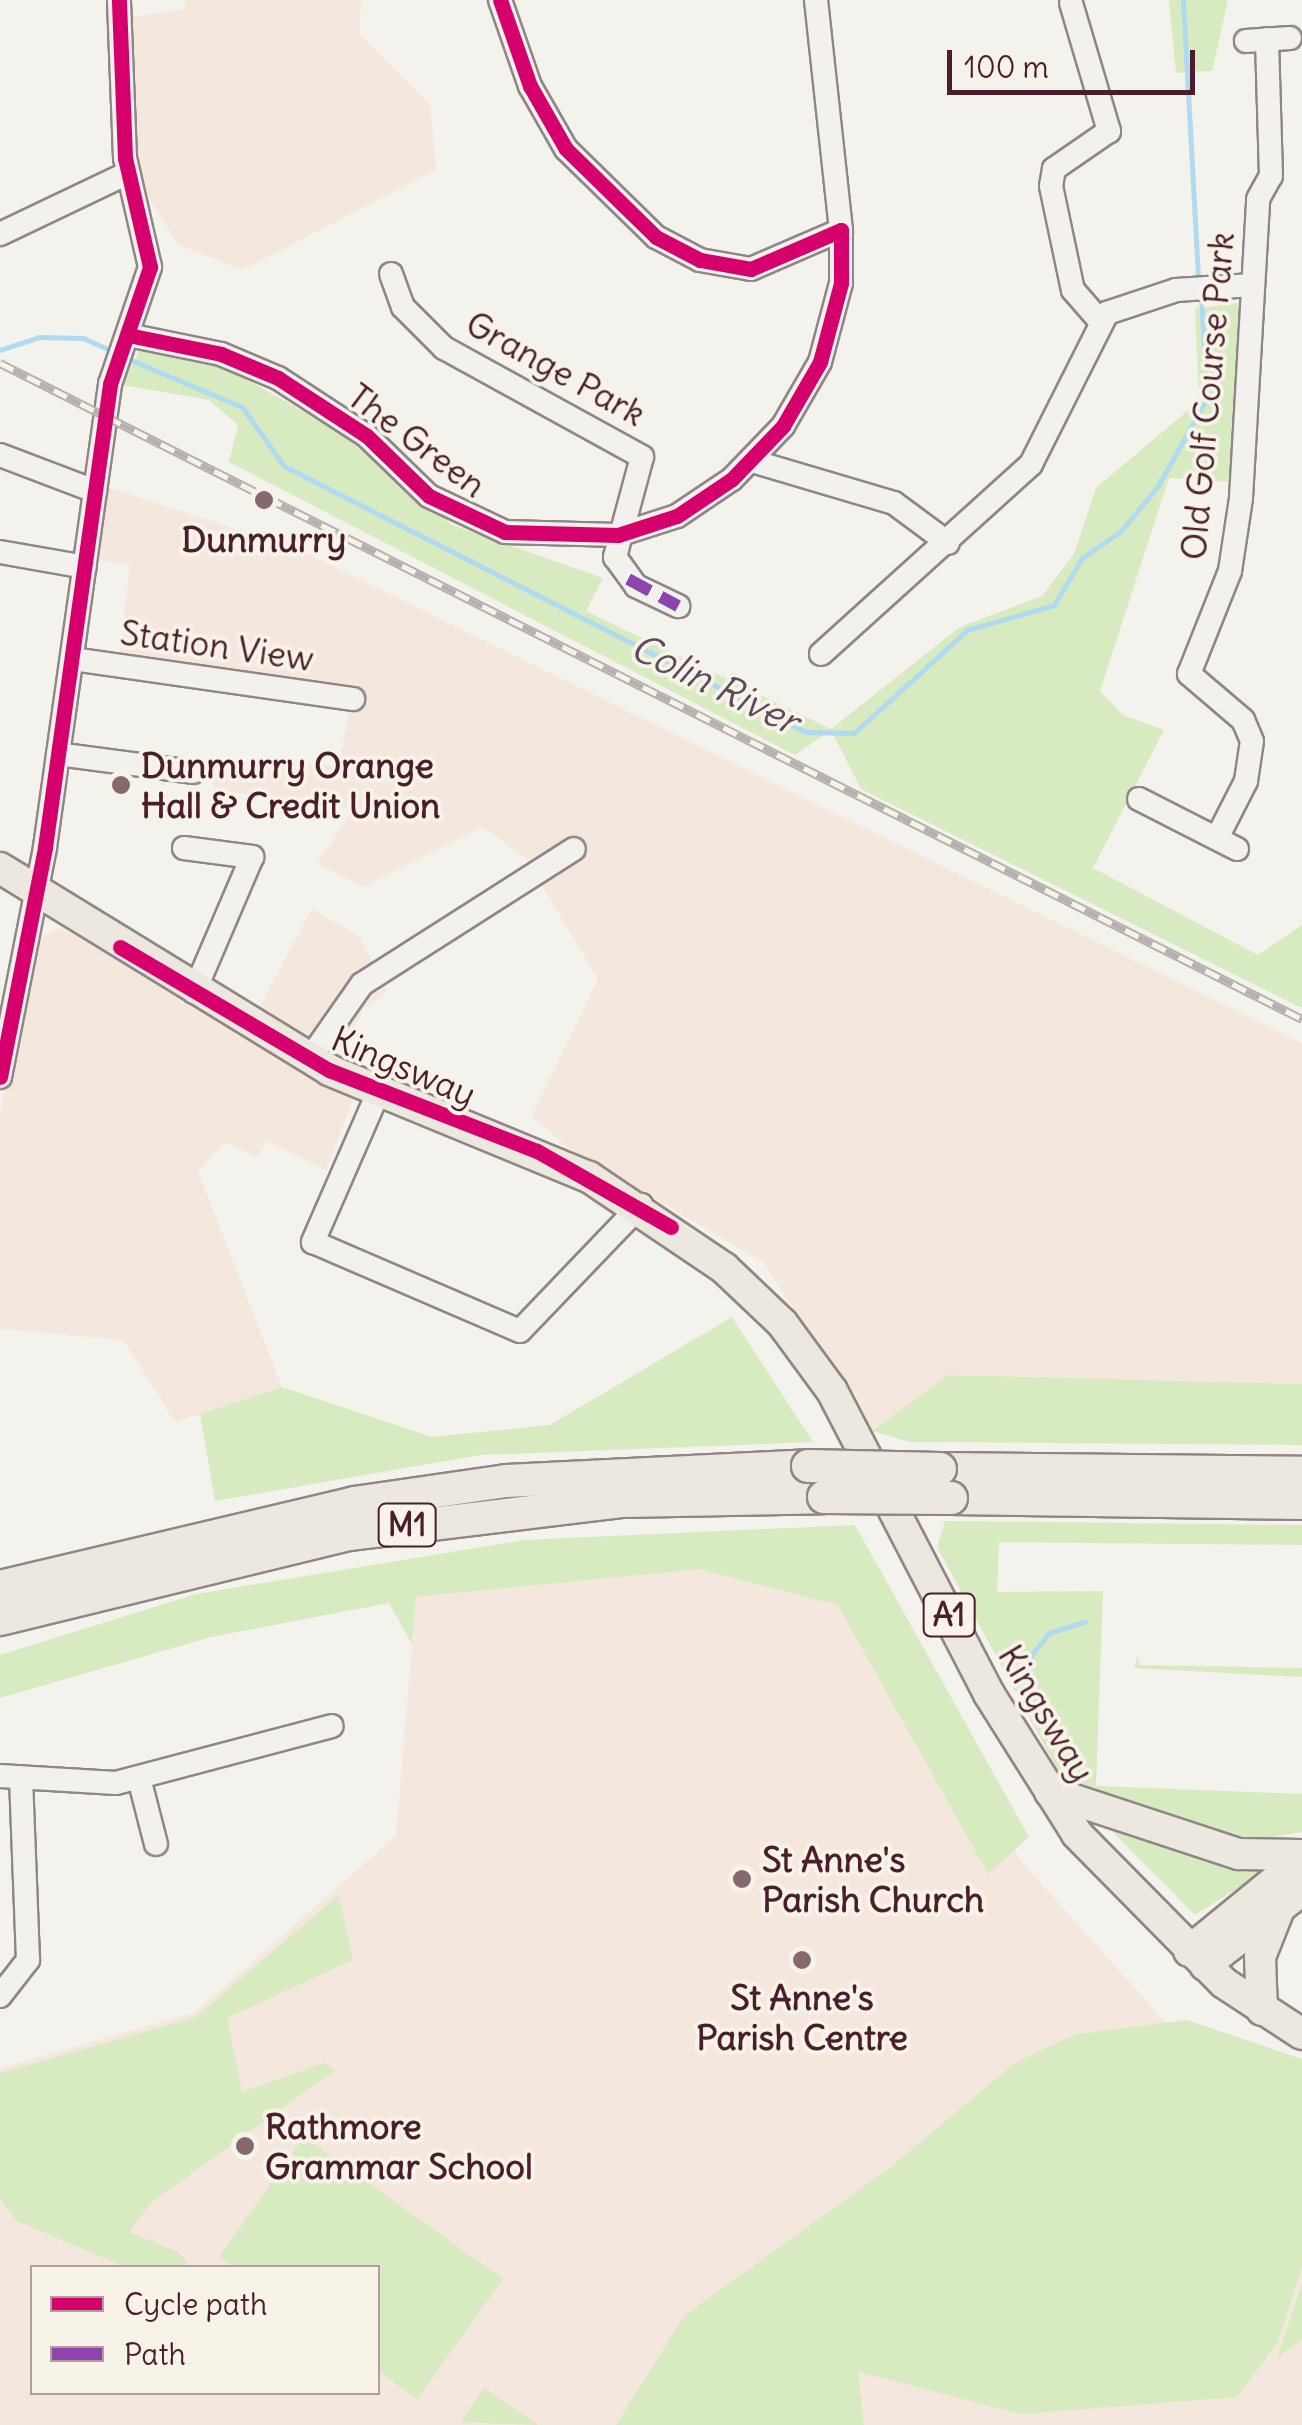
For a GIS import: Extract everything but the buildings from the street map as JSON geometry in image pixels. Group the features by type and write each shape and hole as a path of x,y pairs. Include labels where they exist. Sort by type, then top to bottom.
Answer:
{"highway":[{"name":"M1","path":"0,1587 354,1502 506,1481 808,1466 945,1484 1302,1503"},
{"name":"M1","path":"0,1618 228,1556 511,1510 824,1497 945,1484 1302,1473"}],"main road":[{"name":"Kingsway","path":"0,868 194,992 310,1058 378,1092 537,1151 642,1205 724,1268 804,1350 1050,1792 1197,1958"},
{"path":"1050,1792 1239,1854 1302,1857"},
{"path":"1197,1958 1302,1857"},
{"path":"1197,1958 1291,1898"},
{"path":"1262,2010 1260,1957 1291,1898"},
{"name":"A1","path":"1197,1958 1262,2010 1302,2034"}],"street":[{"path":"0,1078 36,893 113,372 127,339 152,253 128,173 120,0"},
{"path":"500,0 530,86 566,149 656,237 700,260 751,270 841,230"},
{"name":"The Green","path":"127,339 221,354 278,378 478,524 536,537 618,535 700,504 752,461 820,362 841,283 841,230 816,0"},
{"path":"1071,3 1109,131 1054,168 1051,186 1072,290 1100,321"},
{"name":"Old Golf Course Park","path":"1139,799 1227,844 1246,781 1252,741 1243,720 1189,674 1234,554 1258,199 1271,176 1268,39"},
{"path":"2,228 128,173"},
{"name":"Grange Park","path":"391,274 404,307 444,348 642,457 618,535"},
{"path":"821,654 948,543 1052,437 1100,321 1131,300 1222,282 1253,285"},
{"path":"0,455 95,490"},
{"path":"752,461 894,502 948,543"},
{"path":"618,535 616,557 628,580 678,606"},
{"path":"0,552 85,567"},
{"name":"Station View","path":"72,659 352,699"},
{"path":"58,754 193,772"},
{"path":"184,848 252,856 194,992"},
{"path":"310,1058 362,984 574,848"},
{"path":"378,1092 313,1242 520,1332 642,1205"},
{"path":"0,1996 40,1962 10,1776 138,1778 332,1726"},
{"path":"138,1778 156,1844"}],"shaded area":[{"path":"187,0 361,0 360,35 430,105 436,170 242,270 177,244 135,174 122,18 182,10"},
{"path":"108,487 300,550 1302,1043 1302,1384 948,1375 872,1431 763,1262 567,1147 532,1116 598,979 525,857 483,827 363,887 317,864 354,809 213,790 218,757 338,766 354,689 120,652 130,565 96,560"},
{"path":"312,909 359,936 387,992 363,1009 344,1054 254,1017"},
{"path":"61,928 355,1094 326,1170 267,1141 257,1158 225,1142 198,1171 282,1387 175,1422 124,1340 0,1329 0,1115 34,941"},
{"path":"865,1568 1020,1860 1166,2023 1076,2034 1016,2062 888,2169 686,2315 616,2425 0,2425 0,2068 195,2012 396,1836 416,1597 700,1569"},
{"path":"1302,2267 1302,2425 864,2425 857,2372 1021,2414 1278,2342"}],"green space":[{"path":"1169,0 1228,0 1212,71 1176,73"},
{"path":"1245,302 1232,482 1169,478 1100,691 1123,715 1164,730 1093,868 1258,955 1302,925 1302,1008 861,789 831,730 795,755 229,462 238,425 209,400 122,385 140,350 227,368 359,444 452,525 603,578 586,611 831,729 960,627 1042,596 1074,554 1096,488 1199,401 1195,309"},
{"path":"732,1317 813,1442 480,1455 215,1501 200,1414 282,1387 432,1437 550,1425"},
{"path":"948,1375 1302,1384 1302,1445 910,1442 872,1431"},
{"path":"945,1521 1302,1525 1302,1545 999,1542 997,1592 1103,1591 1096,1786 1302,1794 1302,1832 1247,1841 1062,1778 937,1547"},
{"path":"855,1525 1029,1837 988,1874 838,1605 700,1569 416,1597 412,1644 389,1603 211,1637 0,1698 0,1655 196,1594 524,1540"},
{"path":"1138,1655 1139,1665 1302,1668 1302,1677 1134,1668"},
{"path":"1099,1818 1266,1870 1195,1915"},
{"path":"339,1895 353,1960 227,2018 242,2092 324,2063 335,2070 151,2203 129,2232 178,2252 189,2265 120,2265 17,2221 0,2199 0,2073 196,2017"},
{"path":"1187,2020 1302,2059 1302,2267 1278,2342 1237,2397 1021,2414 858,2372 864,2425 616,2425 685,2315 888,2169 1016,2062 1076,2034"},
{"path":"304,2137 503,2279 417,2399 380,2372 380,2265 230,2265 219,2257"},
{"path":"1302,2283 1302,2339 1277,2358"},
{"path":"484,2388 538,2425 461,2422"}],"waterway":[{"name":"Colin River","path":"1183,0 1198,280"},
{"name":"Colin River","path":"126,358 242,407 284,466 806,732 854,733 967,630 1054,605 1082,558 1121,531 1158,486 1207,398 1201,296"},
{"name":"Colin River","path":"0,350 39,337 83,338 112,351"},
{"path":"1028,1682 1032,1654 1049,1633 1085,1621"}],"railway":[{"path":"0,363 1302,1019"}],"marked path":[{"path":"628,579 678,606"}],"cycle path":[{"path":"0,1077 45,847 110,384 150,267 125,158 119,0"},
{"path":"128,335 221,354 278,378 367,436 429,496 505,532 618,535 677,516 732,479 783,426 820,362 841,283 841,230 751,269 700,260 656,237 566,149 530,86 500,0"},
{"path":"120,947 329,1070 537,1151 671,1227"}],"place":[{"name":"Dunmurry","path":"264,500"},
{"name":"Dunmurry Orange Hall & Credit Union","path":"121,785"},
{"name":"St Anne's Parish Church","path":"742,1879"},
{"name":"St Anne's Parish Centre","path":"802,1960"},
{"name":"Rathmore Grammar School","path":"245,2146"}]}
